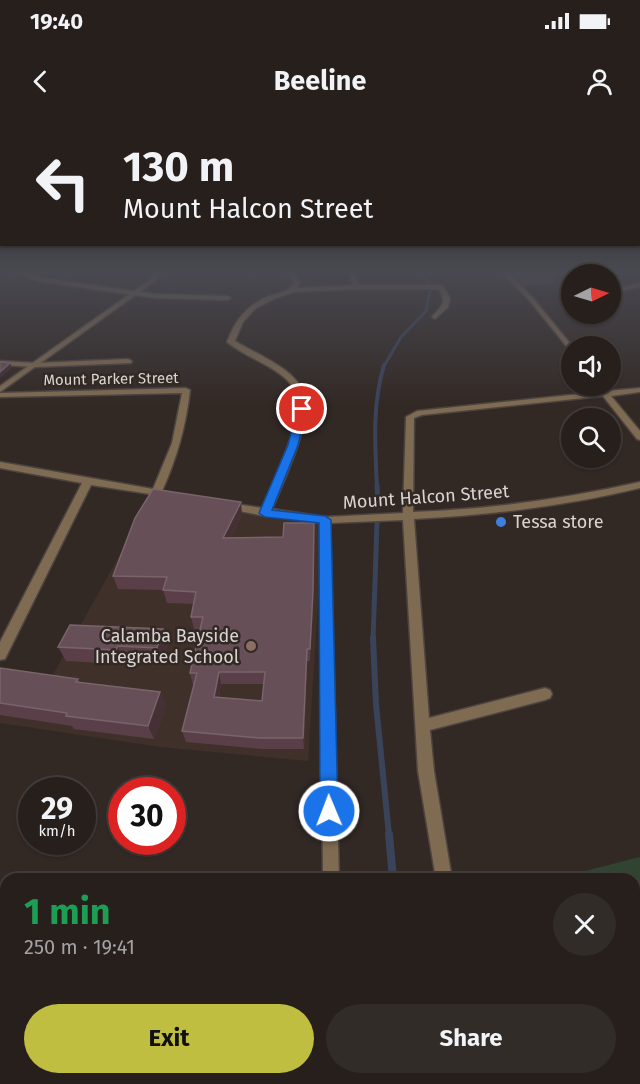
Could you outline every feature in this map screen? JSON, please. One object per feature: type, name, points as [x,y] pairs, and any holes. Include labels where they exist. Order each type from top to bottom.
[{"type":"street","points":[[0,393],[103,316]]},
{"type":"street","points":[[243,316],[231,342],[289,378],[302,395],[302,409],[293,445],[265,513]]},
{"type":"street","points":[[544,316],[561,337]]},
{"type":"street","points":[[0,363],[128,361]]},
{"type":"street","name":"Mount Parker Street","points":[[0,393],[186,390],[172,462],[156,493]]},
{"type":"street","points":[[621,390],[640,390]]},
{"type":"street","points":[[443,873],[426,771],[408,515],[410,417],[420,413],[561,395]]},
{"type":"street","points":[[607,396],[640,437]]},
{"type":"street","points":[[0,465],[177,497]]},
{"type":"street","points":[[0,655],[88,481]]},
{"type":"street","name":"Mount Halcon Street","points":[[221,505],[325,520],[515,508],[598,495],[640,485]]},
{"type":"street","points":[[325,520],[331,873]]},
{"type":"street","points":[[423,726],[545,694]]},
{"type":"shaded area","points":[[147,499],[323,524],[308,761],[160,747],[0,723],[0,675],[52,676],[128,540]]},
{"type":"green space","points":[[640,857],[640,873],[577,873]]},
{"type":"building","points":[[0,362],[10,363],[0,372]]},
{"type":"building","name":"Calamba Bayside Integrated School","points":[[153,489],[241,502],[223,538],[283,537],[284,523],[314,523],[313,591],[310,649],[307,649],[303,738],[259,738],[182,731],[197,673],[190,673],[203,617],[191,617],[196,592],[163,590],[167,577],[113,576],[135,518]],"holes":[[[219,672],[265,672],[262,701],[214,697]]]},
{"type":"building","points":[[70,625],[163,629],[157,648],[118,646],[116,650],[58,647]]},
{"type":"building","points":[[0,668],[78,679],[76,682],[160,692],[148,726],[66,716],[67,713],[0,703]]},
{"type":"waterway","points":[[384,366],[401,337],[421,316]]},
{"type":"waterway","points":[[377,487],[376,410],[384,365]]},
{"type":"waterway","points":[[377,485],[378,507]]},
{"type":"waterway","points":[[373,639],[377,523]]},
{"type":"waterway","points":[[373,639],[376,704],[389,835]]},
{"type":"waterway","points":[[389,834],[392,873]]},
{"type":"place","name":"Tessa store","points":[[501,522]]},
{"type":"place","name":"Calamba Bayside Integrated School","points":[[251,646]]},
{"type":"route","points":[[302,409],[293,445],[265,513],[325,520],[329,811]]}]
